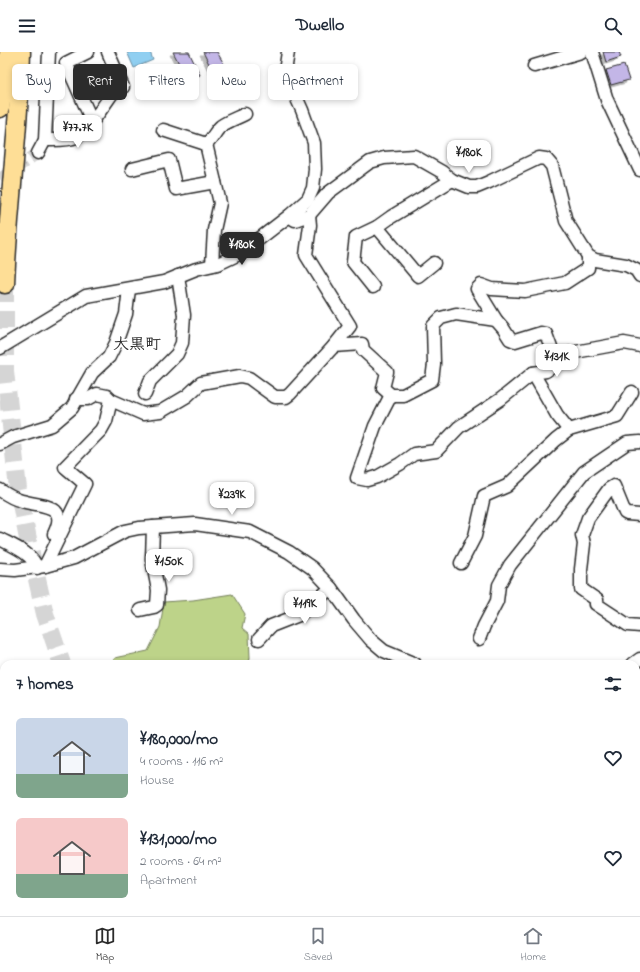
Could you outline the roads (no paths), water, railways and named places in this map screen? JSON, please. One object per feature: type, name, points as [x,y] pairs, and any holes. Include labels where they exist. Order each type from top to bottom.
[{"type":"highway","points":[[2,52],[12,90]]},
{"type":"highway","points":[[0,108],[12,90],[9,52]]},
{"type":"highway","points":[[18,64],[21,52]]},
{"type":"highway","points":[[24,64],[29,52]]},
{"type":"highway","points":[[4,284],[6,245],[17,141],[13,100]]},
{"type":"street","points":[[38,153],[45,140],[49,52]]},
{"type":"street","points":[[88,52],[66,63],[92,120]]},
{"type":"street","points":[[45,140],[64,140],[76,137],[85,130],[112,94],[123,87],[108,52]]},
{"type":"street","points":[[0,348],[86,296],[164,282],[196,269],[218,264],[240,253],[289,216],[308,199],[313,188],[315,169],[314,144],[302,110],[288,79],[286,65],[288,52]]},
{"type":"street","points":[[534,66],[582,52]]},
{"type":"street","points":[[592,52],[607,100],[640,170]]},
{"type":"street","points":[[206,144],[220,126],[245,114]]},
{"type":"street","points":[[163,130],[206,144]]},
{"type":"street","points":[[206,144],[220,203],[214,230],[212,265]]},
{"type":"street","points":[[289,216],[295,220],[309,215],[328,193],[370,162],[384,158],[414,156],[442,172],[452,180],[469,187],[477,187],[539,158],[546,159],[552,166],[566,221],[588,256],[595,260],[626,265],[636,270],[640,276]]},
{"type":"street","points":[[132,170],[169,160],[176,190],[215,182]]},
{"type":"street","points":[[373,286],[353,262],[356,237],[377,227],[452,180]]},
{"type":"street","points":[[76,399],[88,399],[97,394],[107,396],[111,400],[143,414],[160,412],[187,396],[201,383],[240,376],[249,378],[275,397],[286,397],[334,346],[350,326],[306,255],[310,225],[309,215]]},
{"type":"street","points":[[377,227],[418,276],[434,263]]},
{"type":"street","points":[[391,395],[375,426],[357,478],[367,480],[377,477],[414,454],[436,451],[459,427],[501,399],[533,373],[546,371],[553,366],[554,356],[546,334],[541,333],[514,341],[496,320],[477,289],[481,286],[492,290],[525,291],[565,283],[588,268],[588,256]]},
{"type":"street","points":[[145,394],[150,381],[177,354],[182,343],[184,315],[178,276]]},
{"type":"street","points":[[0,444],[13,437],[52,425],[72,408],[92,373],[109,357],[126,314],[129,289]]},
{"type":"street","points":[[334,346],[362,344],[363,350],[387,372],[383,388],[391,395],[403,396],[432,380],[434,364],[433,326],[441,318],[456,314],[496,320]]},
{"type":"street","points":[[554,356],[624,343],[640,346]]},
{"type":"street","points":[[533,373],[557,414],[569,430]]},
{"type":"street","points":[[461,563],[475,536],[484,496],[506,486],[569,430],[617,416],[632,392]]},
{"type":"street","points":[[41,567],[85,484],[65,467],[101,430],[106,421],[111,400]]},
{"type":"street","points":[[479,639],[497,601],[499,585],[510,565],[584,472],[627,443],[640,442]]},
{"type":"street","points":[[640,515],[624,513],[614,486],[609,489],[588,518],[582,535],[584,544],[580,569],[581,589],[597,600],[596,604],[628,625],[640,626]]},
{"type":"street","points":[[0,490],[6,495],[22,501],[50,507],[57,513],[59,518],[58,526],[41,567]]},
{"type":"street","points":[[0,569],[15,570],[41,567],[74,558],[125,531],[195,524],[250,532],[289,552],[312,568],[331,588],[354,620],[371,640],[384,651],[405,660]]},
{"type":"street","points":[[140,610],[157,605],[158,590],[152,559],[153,527]]},
{"type":"street","points":[[0,539],[20,549],[41,567]]},
{"type":"street","points":[[259,640],[270,626],[299,615],[331,588]]},
{"type":"water","points":[[127,52],[150,52],[153,60],[144,64],[135,64],[134,68]]},
{"type":"tunnel","points":[[0,179],[38,153]]},
{"type":"tunnel","points":[[5,284],[5,371],[18,489],[45,614],[61,660]]},
{"type":"district","name":"大黒町","points":[[137,345]]}]
